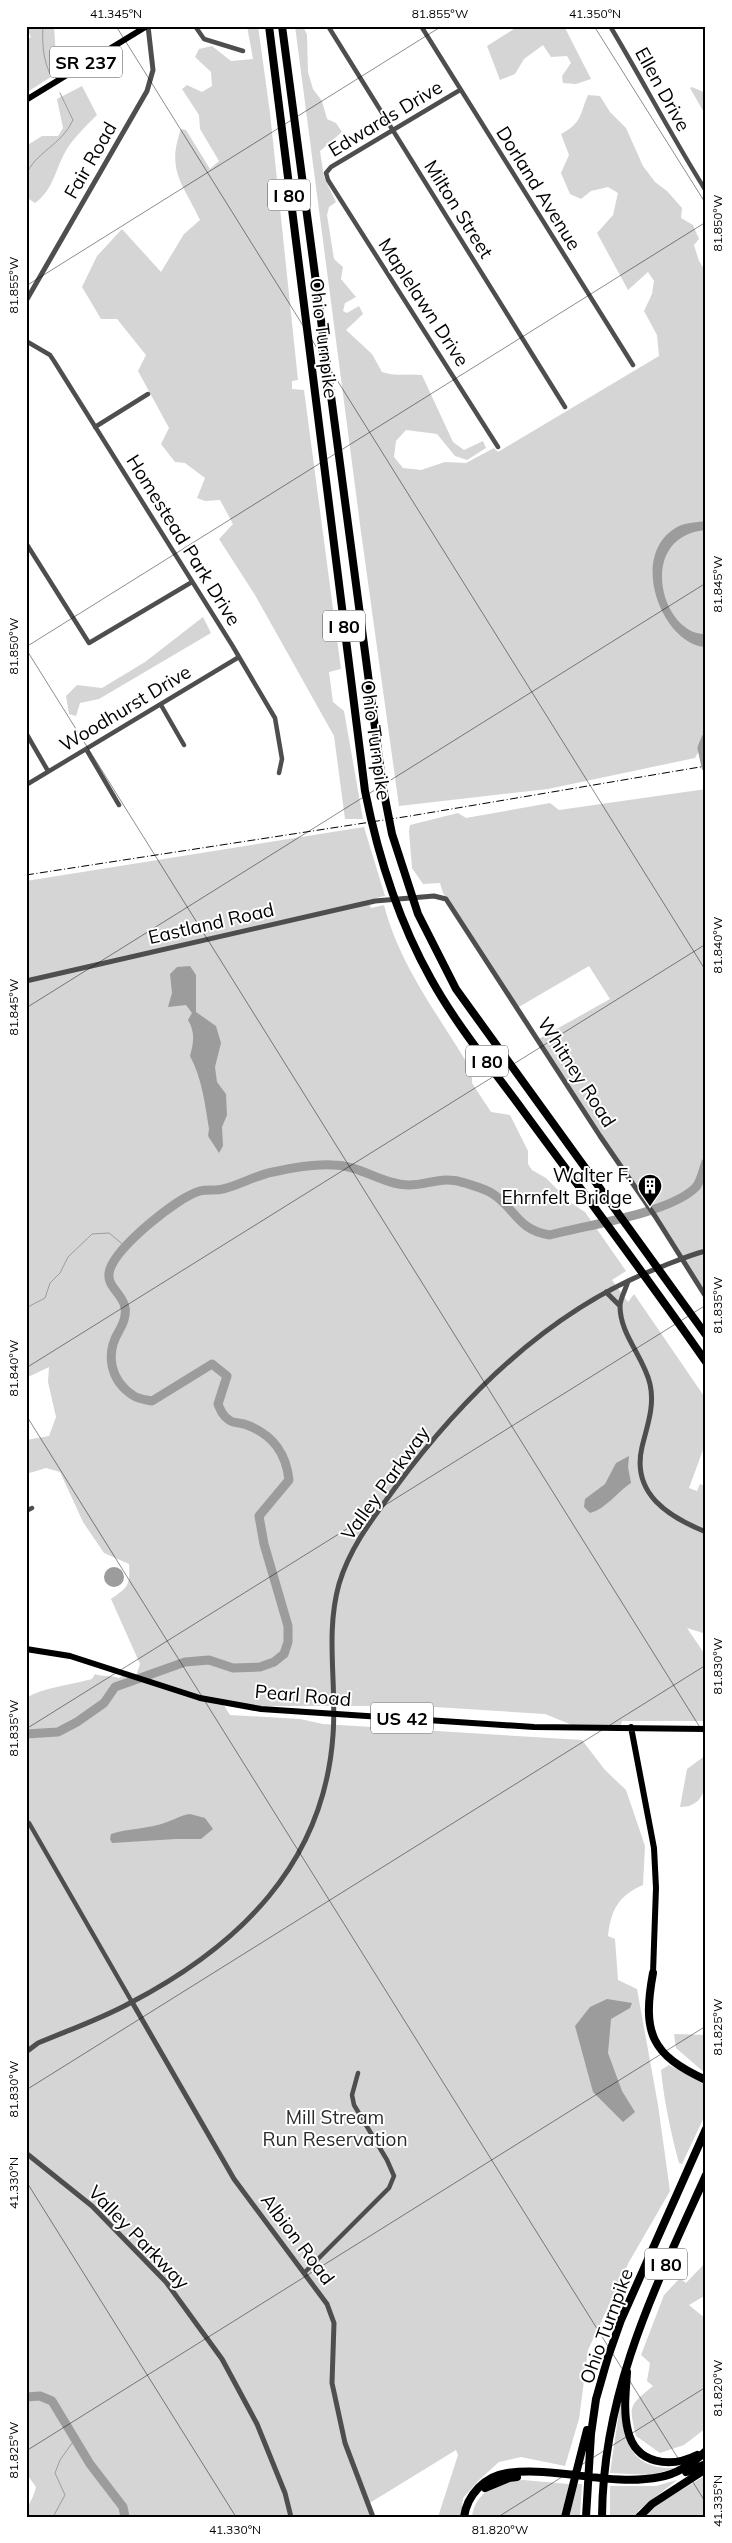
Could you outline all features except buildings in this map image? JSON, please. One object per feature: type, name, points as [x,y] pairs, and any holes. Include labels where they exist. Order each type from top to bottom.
[{"type":"highway","name":"Ohio Turnpike","points":[[269,26],[365,791],[375,842],[389,885],[431,979],[458,1022],[658,1293],[706,1362]]},
{"type":"highway","name":"Ohio Turnpike","points":[[282,26],[383,788],[392,834],[406,879],[418,914],[456,989],[476,1020],[605,1194],[706,1335]]},
{"type":"highway","points":[[653,1974],[650,2019],[656,2046],[677,2066],[703,2077]]},
{"type":"highway","name":"Ohio Turnpike","points":[[586,2517],[587,2472],[596,2399],[621,2320],[706,2129]]},
{"type":"highway","name":"Ohio Turnpike","points":[[602,2517],[606,2459],[614,2404],[629,2354],[648,2302],[706,2175]]},
{"type":"highway","points":[[629,2354],[625,2396],[626,2420],[634,2445],[650,2459],[669,2464],[688,2459],[706,2451]]},
{"type":"highway","points":[[564,2517],[596,2399]]},
{"type":"highway","points":[[627,2480],[658,2478],[676,2472],[706,2451]]},
{"type":"highway","points":[[469,2517],[472,2504],[478,2495],[491,2484],[509,2478],[554,2477],[656,2482],[676,2477],[706,2464]]},
{"type":"highway","points":[[638,2517],[652,2504],[706,2469]]},
{"type":"highway","points":[[464,2517],[465,2510],[473,2494],[482,2484],[493,2478],[505,2474],[529,2472],[554,2477]]},
{"type":"main road","name":"SR 237","points":[[26,100],[148,26]]},
{"type":"main road","name":"Pearl Road","points":[[26,1648],[70,1656],[200,1698],[261,1709],[534,1727],[706,1729]]},
{"type":"main road","points":[[630,1727],[654,1848],[656,1888],[653,1974]]},
{"type":"street","name":"Fair Road","points":[[26,300],[147,91],[152,70],[148,26]]},
{"type":"street","points":[[195,26],[204,39],[243,51]]},
{"type":"street","name":"Milton Street","points":[[328,26],[565,407]]},
{"type":"street","name":"Dorland Avenue","points":[[422,26],[460,90],[633,365]]},
{"type":"street","name":"Ellen Drive","points":[[610,26],[651,96],[663,122],[706,192]]},
{"type":"street","name":"Edwards Drive","points":[[326,172],[330,167],[460,90]]},
{"type":"street","name":"Maplelawn Drive","points":[[326,172],[328,180],[498,446]]},
{"type":"street","name":"Homestead Park Drive","points":[[26,341],[50,355],[239,657],[275,718],[282,759],[279,773]]},
{"type":"street","points":[[95,427],[148,394]]},
{"type":"street","points":[[26,543],[89,643],[192,582]]},
{"type":"street","name":"Woodhurst Drive","points":[[26,784],[239,657]]},
{"type":"street","points":[[161,705],[184,745]]},
{"type":"street","points":[[26,733],[48,771]]},
{"type":"street","points":[[86,749],[119,805]]},
{"type":"street","name":"Whitney Road","points":[[403,897],[434,896],[446,899],[600,1136],[644,1199],[706,1298]]},
{"type":"street","name":"Eastland Road","points":[[26,981],[350,906],[403,897]]},
{"type":"street","name":"Valley Parkway","points":[[26,2052],[38,2043],[132,2002],[193,1966],[236,1934],[264,1903],[301,1849],[314,1817],[331,1754],[334,1713],[332,1652],[335,1603],[348,1559],[360,1535],[407,1472],[479,1390],[504,1365],[545,1332],[606,1292],[628,1281],[706,1251]]},
{"type":"street","points":[[628,1281],[620,1306],[626,1331],[645,1369],[651,1386],[652,1408],[640,1458],[644,1482],[650,1495],[672,1517],[706,1532]]},
{"type":"street","points":[[606,1292],[620,1306]]},
{"type":"street","points":[[26,1510],[32,1508]]},
{"type":"street","points":[[29,1823],[132,2002]]},
{"type":"street","name":"Albion Road","points":[[132,2002],[234,2179],[327,2304],[334,2324],[332,2383],[345,2443],[373,2517]]},
{"type":"street","points":[[304,2273],[389,2188],[394,2176],[387,2160],[354,2105],[352,2095],[358,2074]]},
{"type":"street","name":"Valley Parkway","points":[[26,2153],[92,2206],[166,2282],[183,2305],[222,2360],[257,2424],[285,2493],[291,2517]]},
{"type":"green space","points":[[26,26],[54,26],[57,73],[26,93],[26,40],[31,37]]},
{"type":"green space","points":[[247,26],[258,26],[270,113],[298,380],[292,381],[292,389],[304,390],[341,669],[329,672],[333,702],[344,711],[363,819],[345,819],[334,736],[255,595],[219,539],[233,524],[220,500],[205,501],[197,498],[205,478],[185,463],[175,462],[161,444],[169,428],[138,371],[146,355],[117,319],[101,319],[82,287],[97,256],[122,229],[161,272],[184,234],[200,220],[178,176],[175,156],[181,129],[186,130],[210,169],[219,161],[200,129],[199,115],[182,89],[187,85],[202,92],[212,86],[211,72],[195,57],[199,49],[212,46],[231,61],[253,59]]},
{"type":"green space","points":[[295,26],[303,26],[307,35],[308,72],[313,89],[322,101],[327,119],[336,123],[342,132],[320,151],[324,177],[336,202],[329,207],[327,215],[334,259],[343,267],[341,279],[356,297],[345,303],[343,311],[347,313],[359,306],[363,314],[346,330],[372,354],[382,372],[422,375],[453,442],[464,450],[483,441],[486,448],[467,460],[455,456],[437,434],[406,430],[396,441],[394,457],[403,468],[421,470],[445,462],[466,463],[494,448],[498,452],[659,356],[657,335],[644,311],[652,294],[654,281],[648,272],[628,290],[597,233],[613,215],[618,193],[608,187],[591,191],[581,199],[570,194],[561,173],[569,155],[561,134],[576,122],[588,95],[600,96],[610,112],[626,128],[643,166],[655,182],[667,191],[682,208],[681,218],[693,225],[699,239],[694,245],[699,261],[706,272],[706,748],[700,749],[695,758],[548,789],[399,806]]},
{"type":"green space","points":[[513,26],[564,26],[591,79],[576,84],[563,83],[562,76],[571,63],[567,56],[551,57],[543,45],[524,59],[515,74],[500,80],[487,46],[514,29]]},
{"type":"green space","points":[[82,86],[97,115],[71,143],[49,187],[35,203],[26,197],[26,146],[42,136],[58,136],[63,128],[57,99]]},
{"type":"green space","points":[[692,87],[706,93],[706,116],[690,88]]},
{"type":"green space","points":[[203,617],[211,633],[99,699],[80,703],[76,716],[69,714],[66,696],[77,685],[102,688],[145,662]]},
{"type":"green space","points":[[706,789],[706,1299],[537,1040],[610,999],[589,966],[517,1008],[443,893],[440,883],[423,884],[412,868],[409,831],[410,825],[458,813],[466,818],[550,803],[559,810]]},
{"type":"green space","name":"Mill Stream Run Reservation","points":[[364,827],[385,896],[363,901],[369,903],[371,908],[384,905],[391,928],[410,971],[472,1071],[472,1083],[491,1112],[510,1115],[528,1151],[528,1164],[532,1170],[546,1178],[571,1203],[585,1212],[626,1271],[612,1280],[628,1302],[634,1294],[706,1399],[706,1442],[689,1488],[697,1491],[700,1484],[706,1486],[706,1634],[687,1628],[706,1656],[706,1721],[622,1721],[620,1729],[582,1729],[545,1714],[419,1706],[259,1706],[222,1702],[230,1715],[300,1719],[323,1724],[582,1740],[605,1770],[626,1790],[645,1846],[643,1885],[627,1894],[617,1905],[611,1919],[608,1936],[615,1939],[618,1980],[637,1989],[658,2105],[670,2191],[629,2262],[588,2350],[579,2419],[565,2466],[521,2457],[499,2462],[463,2498],[461,2517],[438,2517],[458,2455],[456,2450],[368,2504],[374,2517],[26,2517],[27,2509],[36,2487],[26,2473],[26,1698],[49,1689],[92,1679],[95,1674],[119,1678],[127,1673],[136,1676],[140,1664],[111,1599],[127,1585],[129,1564],[104,1553],[83,1522],[60,1472],[46,1468],[26,1474],[26,1440],[49,1436],[56,1417],[48,1382],[49,1367],[26,1378],[26,881]]},
{"type":"green space","points":[[706,1755],[706,1781],[701,1796],[697,1802],[690,1806],[680,1807],[687,1769]]},
{"type":"green space","points":[[674,2034],[706,2035],[706,2074],[676,2048]]},
{"type":"green space","points":[[669,2065],[706,2084],[706,2113],[682,2164],[679,2163],[673,2140],[662,2082],[661,2070]]},
{"type":"green space","points":[[706,2262],[706,2295],[689,2305],[706,2319],[706,2428],[684,2445],[660,2453],[636,2436],[632,2418],[632,2407],[653,2386],[647,2381],[650,2363],[641,2355],[664,2295],[680,2278],[686,2283]]},
{"type":"green space","points":[[621,2398],[626,2438],[638,2457],[647,2463],[660,2467],[676,2468],[651,2475],[610,2473]]},
{"type":"green space","points":[[706,2475],[706,2517],[642,2517],[650,2509]]},
{"type":"green space","points":[[523,2480],[569,2484],[561,2517],[472,2517],[474,2508],[483,2494],[498,2485]]},
{"type":"green space","points":[[677,2480],[639,2510],[635,2517],[610,2517],[610,2486],[656,2486]]},
{"type":"green space","points":[[576,2484],[582,2484],[580,2517],[568,2517]]},
{"type":"shaded area","points":[[706,521],[706,530],[684,536],[670,549],[663,566],[662,585],[668,604],[677,619],[690,630],[706,634],[706,647],[690,642],[676,631],[664,615],[656,596],[653,576],[655,556],[663,539],[679,526]]},
{"type":"shaded area","points":[[190,966],[196,975],[196,1012],[216,1026],[221,1043],[215,1067],[217,1082],[226,1094],[227,1115],[222,1127],[223,1146],[219,1153],[208,1136],[209,1129],[202,1091],[190,1056],[193,1037],[188,1020],[192,1013],[186,1005],[168,1007],[172,993],[170,974],[177,967]]},
{"type":"shaded area","points":[[629,1456],[628,1467],[631,1483],[601,1508],[590,1513],[584,1507],[585,1499],[605,1484],[616,1463]]},
{"type":"shaded area","points":[[114,1567],[121,1570],[124,1577],[121,1584],[114,1587],[107,1584],[104,1577],[107,1570]]},
{"type":"shaded area","points":[[190,1814],[205,1818],[213,1829],[201,1839],[112,1843],[110,1839],[111,1834],[160,1824]]},
{"type":"shaded area","points":[[607,1999],[632,2003],[630,2008],[611,2019],[608,2053],[622,2091],[635,2112],[623,2122],[593,2092],[575,2026],[590,2007]]},
{"type":"waterway","points":[[43,26],[44,52],[51,76]]},
{"type":"waterway","points":[[26,175],[35,161],[62,136],[73,120],[60,93]]},
{"type":"waterway","points":[[706,738],[702,748],[706,767]]},
{"type":"waterway","points":[[26,1734],[58,1732],[77,1722],[104,1703],[115,1687],[185,1662],[209,1660],[233,1668],[260,1667],[274,1662],[284,1654],[288,1642],[288,1626],[264,1544],[259,1516],[289,1480],[285,1461],[277,1446],[256,1429],[245,1424],[235,1423],[224,1415],[218,1404],[227,1376],[212,1364],[152,1401],[141,1399],[126,1390],[115,1375],[112,1366],[112,1349],[124,1319],[125,1310],[123,1302],[111,1284],[109,1277],[110,1269],[124,1248],[149,1224],[177,1203],[200,1191],[223,1189],[260,1175],[295,1168],[333,1165],[353,1168],[399,1184],[416,1185],[450,1180],[476,1186],[490,1192],[501,1200],[530,1229],[550,1235],[628,1217],[668,1204],[696,1187],[701,1179],[706,1162]]},
{"type":"waterway","points":[[26,1308],[45,1298],[50,1283],[60,1273],[68,1257],[92,1234],[109,1233],[126,1247]]},
{"type":"waterway","points":[[26,2397],[40,2396],[52,2401],[90,2464],[123,2507],[125,2517]]},
{"type":"waterway","points":[[53,2517],[65,2495],[55,2473],[60,2460],[75,2439]]},
{"type":"railway","points":[[26,875],[410,816],[706,766]]},
{"type":"place","name":"Walter F. Ehrnfelt Bridge","points":[[650,1207]]}]
